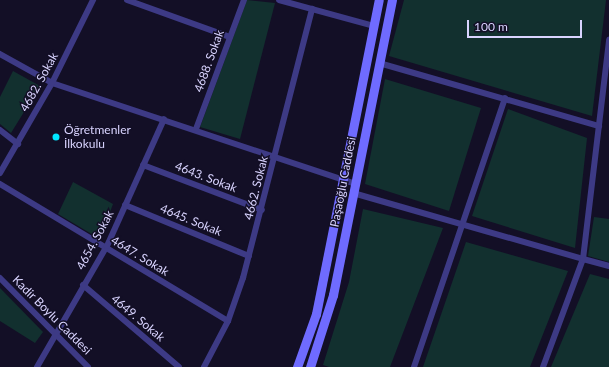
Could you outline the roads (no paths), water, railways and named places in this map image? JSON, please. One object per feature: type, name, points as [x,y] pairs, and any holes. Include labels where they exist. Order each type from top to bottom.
[{"type":"street","name":"4682. Sokak","points":[[0,173],[52,83],[93,0]]},
{"type":"street","points":[[127,0],[230,37]]},
{"type":"street","name":"4688. Sokak","points":[[196,130],[244,0]]},
{"type":"street","points":[[279,0],[374,26]]},
{"type":"street","name":"Paşaoğlu Caddesi","points":[[297,367],[316,314],[379,0]]},
{"type":"street","name":"Paşaoğlu Caddesi","points":[[310,367],[328,317],[392,0]]},
{"type":"street","name":"4662. Sokak","points":[[204,367],[228,321],[249,256],[262,210],[312,9]]},
{"type":"street","points":[[543,367],[583,260],[609,40]]},
{"type":"street","points":[[0,54],[52,83],[275,155],[344,179],[354,188],[462,224],[583,260],[609,266]]},
{"type":"street","points":[[379,63],[599,126]]},
{"type":"street","points":[[414,367],[505,98]]},
{"type":"street","name":"4654. Sokak","points":[[37,367],[54,332],[106,248],[164,119]]},
{"type":"street","points":[[0,130],[18,144]]},
{"type":"street","name":"4643. Sokak","points":[[144,165],[262,210]]},
{"type":"street","name":"4647. Sokak","points":[[0,184],[228,321]]},
{"type":"street","name":"4645. Sokak","points":[[125,205],[249,256]]},
{"type":"street","name":"Kadir Boylu Caddesi","points":[[0,278],[88,367]]},
{"type":"street","name":"4649. Sokak","points":[[83,285],[179,367]]},
{"type":"place","name":"Öğretmenler İlkokulu","points":[[56,137]]}]
